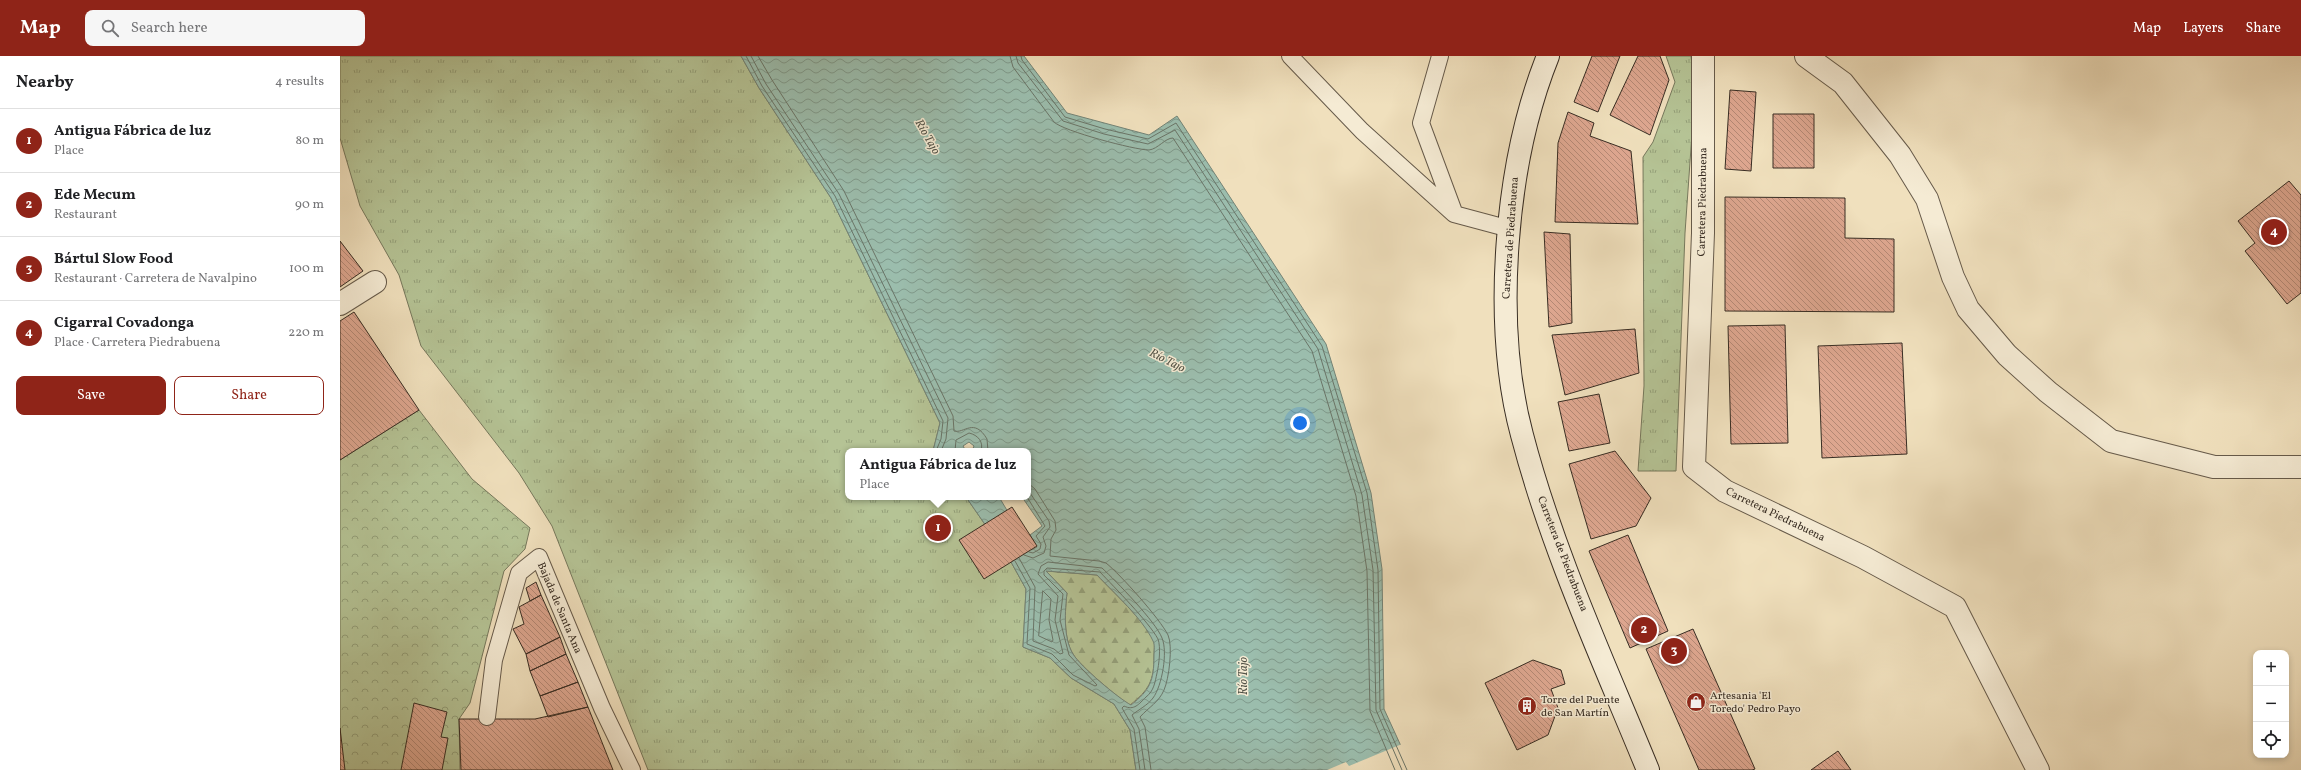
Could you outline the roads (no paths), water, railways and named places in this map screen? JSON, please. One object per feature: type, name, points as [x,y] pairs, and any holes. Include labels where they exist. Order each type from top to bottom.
[{"type":"street","name":"Carretera Piedrabuena","points":[[1703,56],[1703,234],[1694,467],[1725,491],[1863,557],[1955,607],[2038,770]]},
{"type":"street","points":[[1806,56],[1843,83],[1900,155],[1927,199],[1953,276],[1968,309],[2006,355],[2048,392],[2111,441],[2214,467],[2301,467]]},
{"type":"street","name":"Carretera de Piedrabuena","points":[[1546,57],[1522,139],[1514,184],[1506,292],[1510,367],[1521,433],[1542,503],[1608,673],[1648,770]]},
{"type":"street","points":[[340,304],[375,282]]},
{"type":"lane","points":[[1290,56],[1362,131],[1454,214],[1510,229]]},
{"type":"lane","points":[[1440,56],[1421,123],[1454,214]]},
{"type":"lane","name":"Bajada de Santa Ana","points":[[487,717],[494,660],[519,573],[539,557],[602,708],[632,770]]},
{"type":"water","name":"Río Tajo","points":[[741,56],[1024,56],[1067,113],[1149,135],[1177,116],[1326,344],[1371,493],[1382,569],[1384,709],[1412,770],[1136,770],[1130,730],[1114,704],[1071,678],[1050,658],[1023,647],[1026,589],[1011,562],[968,500],[1001,500],[1031,550],[1037,547],[1030,535],[1042,526],[1024,500],[1031,500],[1031,448],[973,448],[974,446],[969,442],[963,446],[964,448],[934,448],[940,423],[831,198],[759,88]],"holes":[[[1046,571],[1097,575],[1120,598],[1142,624],[1154,642],[1154,665],[1152,679],[1143,695],[1131,705],[1117,696],[1083,666],[1073,654],[1066,632],[1065,616],[1067,593]]]},
{"type":"place","name":"Cigarral Covadonga","points":[[2274,232]]},
{"type":"place","name":"Antigua Fábrica de luz","points":[[938,528]]},
{"type":"place","name":"Ede Mecum","points":[[1644,630]]},
{"type":"place","name":"Bártul Slow Food","points":[[1674,651]]},
{"type":"place","name":"Artesania 'El Toredo' Pedro Payo","points":[[1696,702]]},
{"type":"place","name":"Torre del Puente de San Martín","points":[[1527,706]]}]
